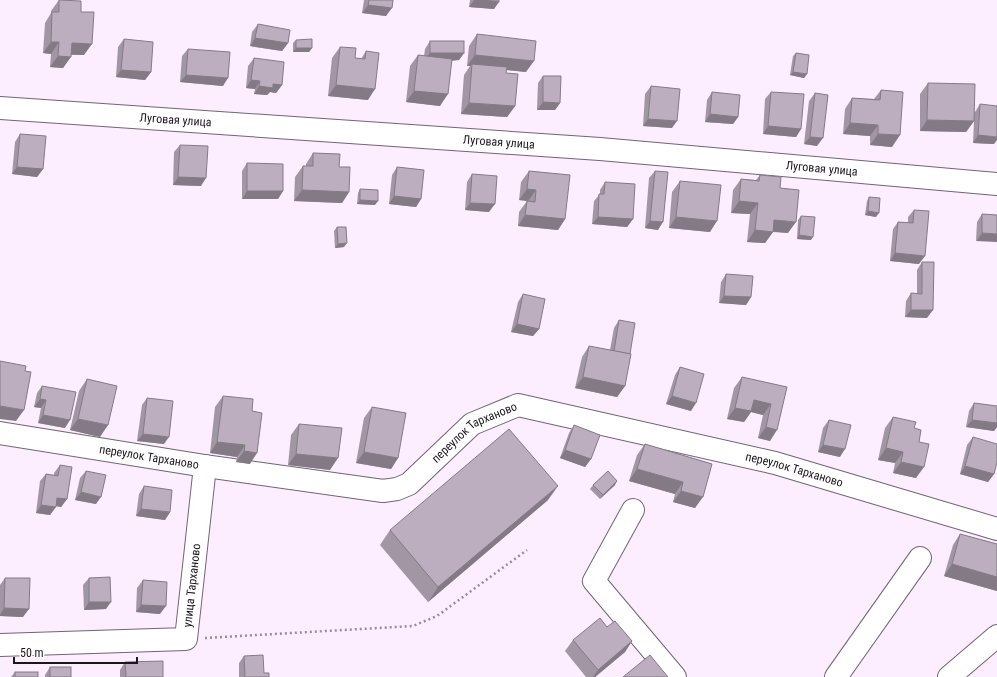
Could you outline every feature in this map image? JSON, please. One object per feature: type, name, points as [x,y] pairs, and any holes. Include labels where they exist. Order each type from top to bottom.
[{"type":"street","name":"Луговая улица","points":[[0,108],[600,150],[997,184]]},
{"type":"street","name":"переулок Тарханово","points":[[0,433],[205,466],[383,491],[397,489],[409,484],[472,424],[518,405],[775,463],[997,529]]},
{"type":"street","name":"улица Тарханово","points":[[0,645],[186,639],[205,466]]},
{"type":"street","points":[[633,510],[594,581],[675,677]]},
{"type":"street","points":[[836,677],[920,558]]},
{"type":"street","points":[[949,677],[997,636]]},
{"type":"path","points":[[186,639],[413,626],[438,616],[527,550]]},
{"type":"building","points":[[59,0],[81,1],[81,12],[94,12],[92,44],[72,43],[71,57],[58,56],[59,42],[51,42],[52,12],[59,12]]},
{"type":"building","points":[[369,0],[393,0],[392,8],[368,5]]},
{"type":"building","points":[[484,0],[499,0],[499,2]]},
{"type":"building","points":[[258,24],[290,30],[288,43],[255,38]]},
{"type":"building","points":[[477,34],[536,41],[534,61],[475,55]]},
{"type":"building","points":[[124,39],[153,42],[151,72],[121,70]]},
{"type":"building","points":[[312,39],[312,48],[296,48],[296,40]]},
{"type":"building","points":[[430,41],[464,41],[464,53],[430,53]]},
{"type":"building","points":[[340,47],[356,48],[355,58],[365,59],[366,51],[379,53],[375,89],[336,85]]},
{"type":"building","points":[[188,49],[230,52],[228,78],[186,75]]},
{"type":"building","points":[[796,53],[809,55],[807,74],[793,72]]},
{"type":"building","points":[[418,55],[452,59],[448,94],[414,91]]},
{"type":"building","points":[[254,58],[284,62],[282,85],[273,84],[273,88],[259,86],[260,81],[251,80]]},
{"type":"building","points":[[472,64],[507,67],[506,73],[518,74],[515,106],[469,103]]},
{"type":"building","points":[[543,76],[561,76],[560,103],[543,102]]},
{"type":"building","points":[[928,83],[975,84],[974,121],[927,120]]},
{"type":"building","points":[[651,86],[680,89],[677,121],[648,119]]},
{"type":"building","points":[[881,90],[903,92],[900,135],[878,134],[878,125],[850,123],[852,98],[880,100]]},
{"type":"building","points":[[712,92],[740,95],[738,117],[710,114]]},
{"type":"building","points":[[771,92],[804,94],[801,129],[768,126]]},
{"type":"building","points":[[815,93],[828,95],[823,138],[810,137]]},
{"type":"building","points":[[980,104],[997,106],[997,137],[978,135]]},
{"type":"building","points":[[20,134],[46,136],[43,169],[17,167]]},
{"type":"building","points":[[180,145],[208,146],[206,178],[178,177]]},
{"type":"building","points":[[313,153],[340,154],[339,167],[350,167],[349,192],[302,190],[303,166],[313,166]]},
{"type":"building","points":[[247,163],[283,164],[283,191],[247,191]]},
{"type":"building","points":[[397,167],[424,170],[421,199],[394,196]]},
{"type":"building","points":[[529,171],[570,175],[565,219],[525,215],[527,201],[535,202],[536,190],[527,189]]},
{"type":"building","points":[[655,171],[668,172],[663,222],[650,221]]},
{"type":"building","points":[[472,174],[497,176],[495,204],[470,203]]},
{"type":"building","points":[[760,175],[781,177],[780,188],[799,190],[796,222],[774,220],[773,232],[755,230],[758,203],[739,201],[741,179],[759,181]]},
{"type":"building","points":[[680,181],[721,185],[717,221],[676,217]]},
{"type":"building","points":[[605,182],[635,184],[633,219],[598,217],[599,194],[604,194]]},
{"type":"building","points":[[360,189],[378,190],[378,201],[360,200]]},
{"type":"building","points":[[869,197],[880,198],[879,213],[868,211]]},
{"type":"building","points":[[914,210],[929,211],[925,256],[895,253],[898,222],[913,223]]},
{"type":"building","points":[[982,214],[997,215],[997,234],[982,233]]},
{"type":"building","points":[[801,216],[815,217],[813,237],[799,235]]},
{"type":"building","points":[[337,227],[346,227],[347,243],[338,244]]},
{"type":"building","points":[[922,262],[934,262],[933,310],[911,310],[911,293],[922,294]]},
{"type":"building","points":[[726,274],[753,276],[751,297],[724,296]]},
{"type":"building","points":[[523,294],[545,299],[539,329],[517,324]]},
{"type":"building","points":[[619,320],[635,323],[630,354],[614,351]]},
{"type":"building","points":[[589,346],[631,354],[625,386],[583,377]]},
{"type":"building","points":[[0,361],[26,366],[25,371],[31,372],[24,410],[0,406]]},
{"type":"building","points":[[680,367],[704,374],[696,403],[672,396]]},
{"type":"building","points":[[742,377],[787,387],[777,430],[766,427],[771,404],[754,400],[751,411],[735,408]]},
{"type":"building","points":[[87,379],[117,386],[108,425],[78,419]]},
{"type":"building","points":[[42,386],[76,392],[70,420],[43,415],[46,400],[40,399]]},
{"type":"building","points":[[223,396],[253,399],[252,411],[262,413],[257,453],[244,451],[245,445],[217,442]]},
{"type":"building","points":[[147,398],[173,401],[169,437],[143,434]]},
{"type":"building","points":[[974,403],[997,406],[997,423],[972,420]]},
{"type":"building","points":[[372,407],[406,413],[398,458],[364,452]]},
{"type":"building","points":[[893,417],[916,422],[914,428],[921,430],[919,442],[929,444],[924,467],[901,462],[903,452],[886,448]]},
{"type":"building","points":[[829,420],[851,425],[845,449],[823,445]]},
{"type":"building","points":[[299,424],[342,428],[338,458],[296,454]]},
{"type":"building","points":[[574,425],[600,435],[591,459],[565,450]]},
{"type":"building","points":[[509,429],[558,486],[438,587],[390,530]]},
{"type":"building","points":[[973,437],[997,444],[997,462],[994,474],[965,466]]},
{"type":"building","points":[[645,444],[712,464],[703,497],[681,491],[683,482],[637,469]]},
{"type":"building","points":[[60,465],[72,467],[67,499],[57,498],[56,507],[41,505],[46,474],[58,476]]},
{"type":"building","points":[[86,471],[106,475],[101,497],[81,492]]},
{"type":"building","points":[[608,471],[617,481],[603,495],[593,485]]},
{"type":"building","points":[[144,486],[172,490],[170,512],[141,509]]},
{"type":"building","points":[[960,534],[997,544],[997,577],[952,564]]},
{"type":"building","points":[[110,577],[111,602],[89,602],[89,578]]},
{"type":"building","points":[[5,578],[30,578],[29,609],[4,608]]},
{"type":"building","points":[[143,580],[167,582],[166,606],[141,605]]},
{"type":"building","points":[[600,618],[607,627],[615,621],[632,641],[598,670],[573,640]]},
{"type":"building","points":[[263,655],[264,673],[269,673],[269,677],[245,677],[244,656]]},
{"type":"building","points":[[650,655],[668,677],[623,677]]},
{"type":"building","points":[[163,661],[163,677],[126,677],[125,662]]},
{"type":"building","points":[[50,667],[71,667],[71,677],[50,677]]},
{"type":"building","points":[[15,672],[38,672],[38,677],[15,677]]}]
